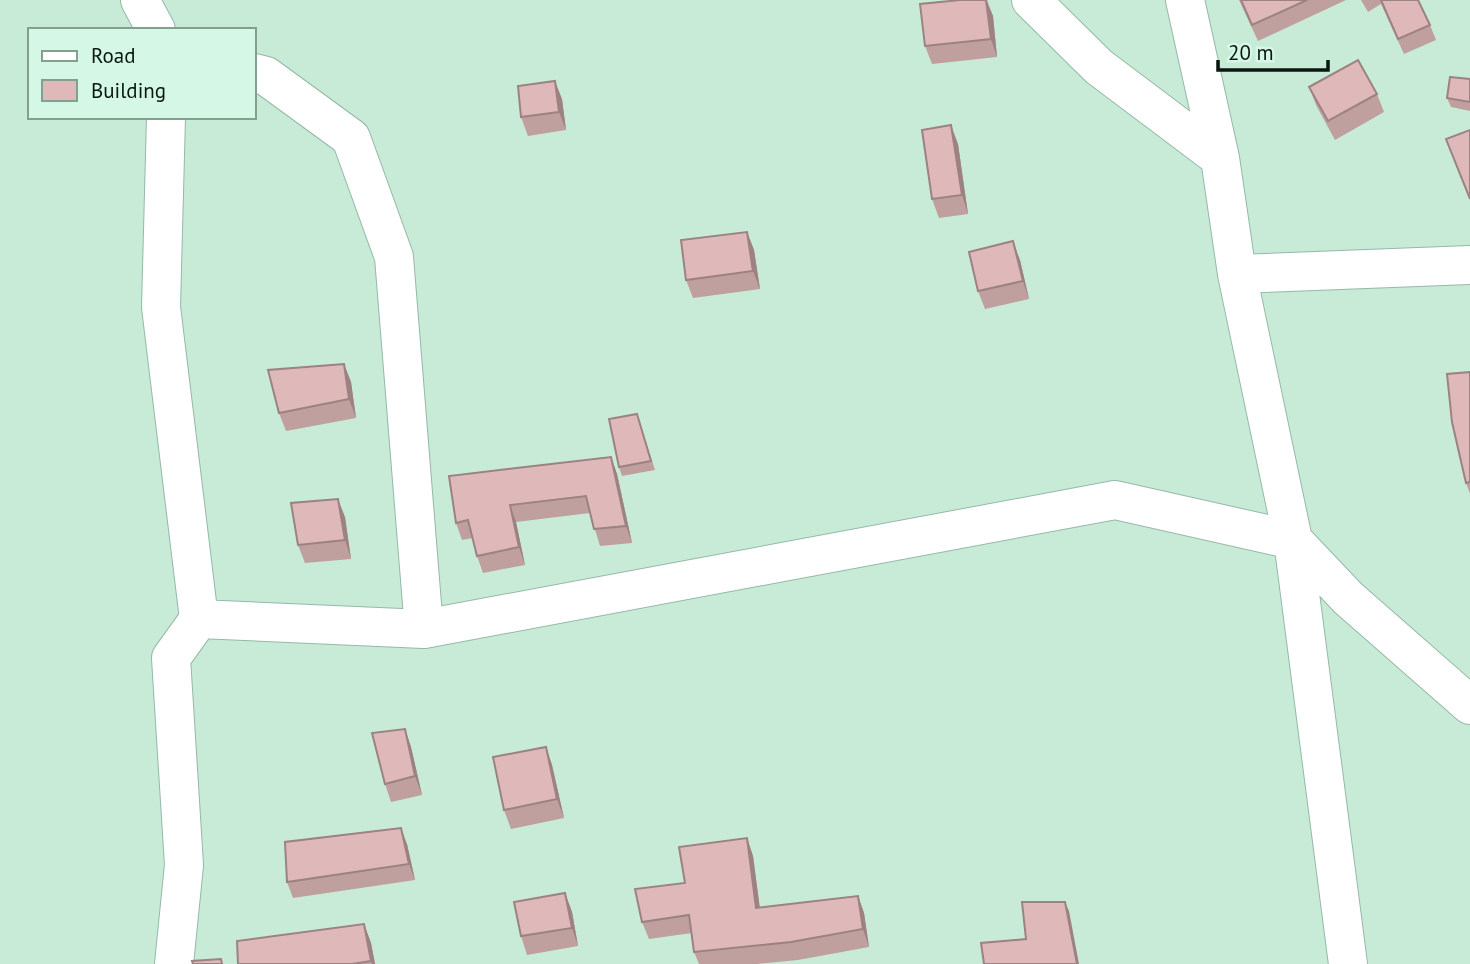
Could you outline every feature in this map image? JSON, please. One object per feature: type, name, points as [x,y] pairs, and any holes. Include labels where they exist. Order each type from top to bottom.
[{"type":"street","points":[[140,0],[155,28]]},
{"type":"street","points":[[1031,0],[1098,67],[1220,158]]},
{"type":"street","points":[[1185,0],[1220,158],[1237,274],[1293,540],[1348,964]]},
{"type":"street","points":[[256,74],[266,76],[351,138],[394,257],[424,629]]},
{"type":"street","points":[[166,119],[161,307],[199,620],[171,658],[184,865],[174,964]]},
{"type":"street","points":[[1237,274],[1470,265]]},
{"type":"street","points":[[199,620],[424,629],[1115,500],[1293,540],[1348,598],[1470,705]]},
{"type":"building","points":[[986,0],[991,39],[925,46],[920,4]]},
{"type":"building","points":[[1241,0],[1307,0],[1252,25]]},
{"type":"building","points":[[1381,0],[1418,0],[1430,25],[1398,39]]},
{"type":"building","points":[[1358,60],[1377,94],[1328,121],[1309,87]]},
{"type":"building","points":[[1450,77],[1470,79],[1470,102],[1447,98]]},
{"type":"building","points":[[555,81],[559,112],[521,117],[518,86]]},
{"type":"building","points":[[951,125],[962,195],[932,199],[922,130]]},
{"type":"building","points":[[1470,130],[1470,199],[1446,139]]},
{"type":"building","points":[[747,232],[753,271],[686,280],[681,240]]},
{"type":"building","points":[[1013,241],[1023,281],[978,291],[969,252]]},
{"type":"building","points":[[344,364],[349,399],[279,413],[268,370]]},
{"type":"building","points":[[1470,372],[1470,482],[1466,483],[1452,422],[1447,374]]},
{"type":"building","points":[[637,414],[651,461],[619,467],[609,419]]},
{"type":"building","points":[[611,457],[626,526],[594,529],[586,496],[510,505],[519,547],[477,556],[468,520],[456,523],[449,476]]},
{"type":"building","points":[[338,499],[345,540],[298,545],[291,503]]},
{"type":"building","points":[[405,729],[415,776],[385,784],[372,733]]},
{"type":"building","points":[[546,747],[557,799],[504,810],[493,757]]},
{"type":"building","points":[[401,828],[409,864],[287,882],[285,842]]},
{"type":"building","points":[[747,838],[756,908],[858,896],[863,929],[791,942],[694,952],[689,915],[642,922],[635,889],[685,883],[679,847]]},
{"type":"building","points":[[565,893],[572,928],[521,936],[514,902]]},
{"type":"building","points":[[1022,902],[1065,902],[1077,964],[984,964],[981,943],[1026,939]]},
{"type":"building","points":[[364,924],[371,961],[352,964],[238,964],[237,941]]},
{"type":"building","points":[[221,959],[222,964],[193,964],[192,961]]}]
